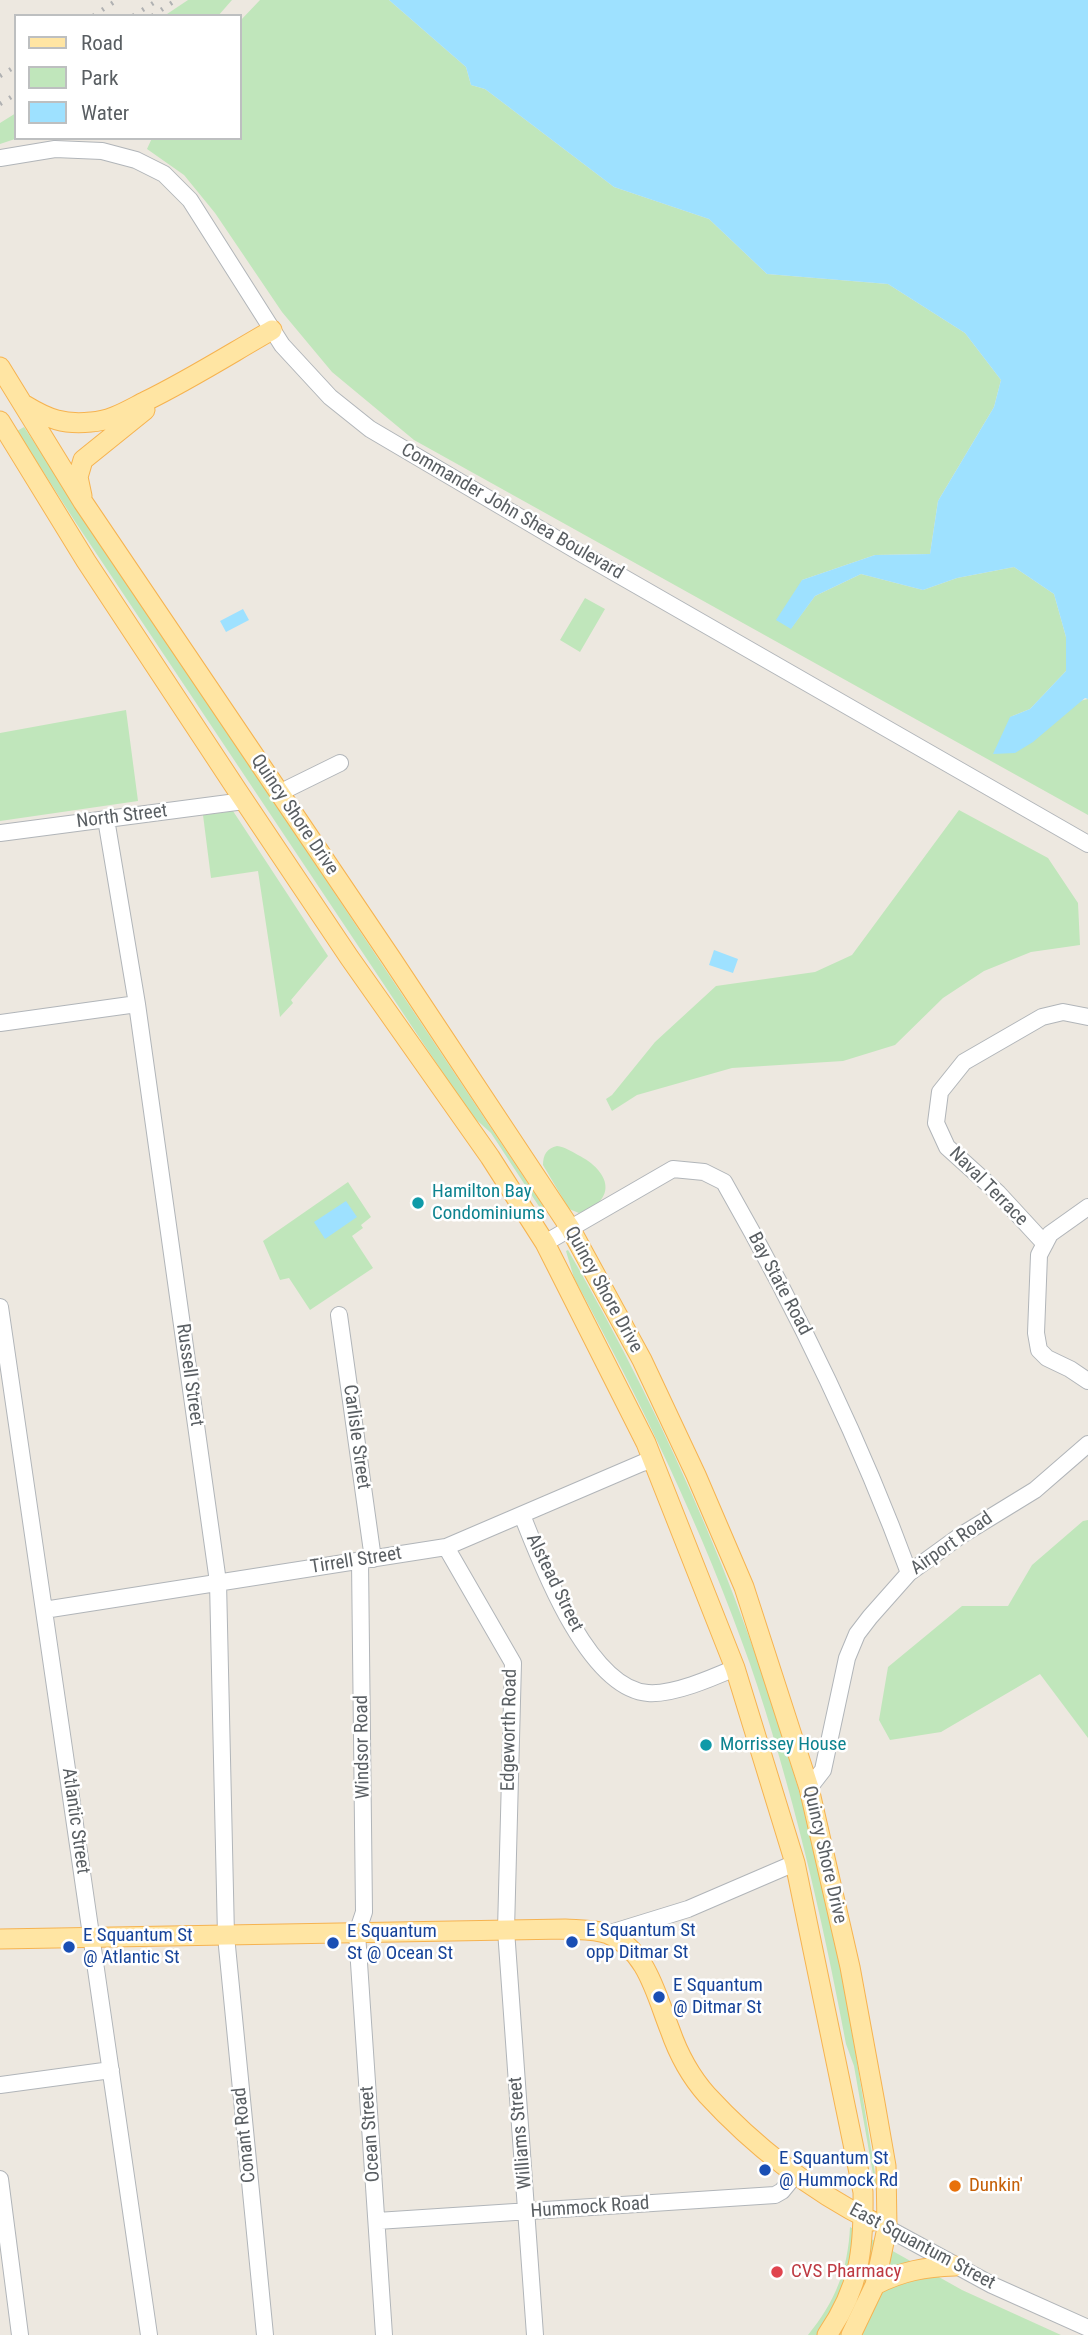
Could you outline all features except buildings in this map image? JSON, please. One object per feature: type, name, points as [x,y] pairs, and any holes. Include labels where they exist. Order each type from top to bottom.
[{"type":"main road","points":[[19,400],[47,418],[72,423],[114,417],[167,391],[272,330]]},
{"type":"main road","name":"Quincy Shore Drive","points":[[0,367],[83,502],[569,1228],[642,1360],[696,1475],[744,1587],[809,1788],[850,1967],[875,2103],[886,2166],[887,2228],[875,2285],[851,2335]]},
{"type":"main road","points":[[83,502],[78,477],[83,460],[167,391]]},
{"type":"main road","name":"Quincy Shore Drive","points":[[0,421],[86,561],[244,801],[489,1157],[545,1243],[653,1460],[735,1668],[795,1863],[863,2192],[863,2247],[858,2272],[849,2297],[827,2335]]},
{"type":"main road","points":[[0,1939],[565,1929],[607,1934]]},
{"type":"main road","name":"East Squantum Street","points":[[607,1934],[623,1943],[643,1964],[679,2052],[706,2094],[795,2175],[887,2228]]},
{"type":"main road","points":[[875,2285],[906,2270],[956,2266]]},
{"type":"street","name":"Commander John Shea Boulevard","points":[[0,158],[55,149],[102,151],[136,160],[164,174],[190,200],[272,330],[313,380],[370,429],[1088,844]]},
{"type":"street","points":[[279,793],[340,763]]},
{"type":"street","name":"North Street","points":[[0,833],[244,801]]},
{"type":"street","name":"Russell Street","points":[[106,819],[137,1004],[218,1582],[226,1936]]},
{"type":"street","points":[[0,1023],[137,1004]]},
{"type":"street","name":"Naval Terrace","points":[[1045,1244],[998,1193],[947,1147],[936,1123],[940,1092],[964,1062],[1042,1017],[1063,1012],[1088,1017]]},
{"type":"street","name":"Bay State Road","points":[[545,1243],[673,1169],[704,1172],[724,1182],[808,1337],[887,1514],[909,1573]]},
{"type":"street","name":"Naval Terrace","points":[[1088,1207],[1051,1234],[1039,1255],[1036,1332],[1039,1350],[1046,1357],[1070,1368],[1088,1381]]},
{"type":"street","name":"Atlantic Street","points":[[0,1307],[149,2335]]},
{"type":"street","name":"Carlisle Street","points":[[339,1315],[367,1560]]},
{"type":"street","name":"Airport Road","points":[[809,1788],[823,1770],[838,1690],[857,1634],[909,1573],[960,1536],[1035,1490],[1088,1444]]},
{"type":"street","name":"Tirrell Street","points":[[44,1611],[446,1547],[653,1460]]},
{"type":"street","name":"Alstead Street","points":[[522,1515],[560,1604],[585,1646],[620,1683],[629,1689],[649,1693],[678,1688],[735,1668]]},
{"type":"street","name":"Edgeworth Road","points":[[446,1547],[513,1663],[506,1930]]},
{"type":"street","name":"Windsor Road","points":[[356,1933],[364,1912],[367,1560]]},
{"type":"street","points":[[607,1934],[688,1909],[795,1863]]},
{"type":"street","name":"Williams Street","points":[[506,1930],[535,2335]]},
{"type":"street","name":"Ocean Street","points":[[356,1933],[384,2335]]},
{"type":"street","name":"Conant Road","points":[[226,1936],[264,2335]]},
{"type":"street","points":[[0,2085],[111,2070]]},
{"type":"street","name":"Hummock Road","points":[[377,2221],[775,2195],[782,2191],[795,2175]]},
{"type":"street","points":[[0,2179],[20,2335]]},
{"type":"street","name":"East Squantum Street","points":[[887,2228],[956,2266],[1088,2328]]},
{"type":"green space","points":[[188,0],[232,0],[220,14],[167,14]]},
{"type":"green space","points":[[260,0],[389,0],[466,67],[471,85],[485,89],[614,187],[709,219],[767,274],[888,284],[965,333],[1001,380],[994,407],[938,501],[930,554],[875,555],[802,580],[791,628],[815,596],[861,574],[923,590],[957,578],[1014,567],[1054,594],[1066,637],[1066,671],[1030,709],[1010,717],[1088,699],[1088,815],[414,440],[332,372],[282,312],[215,213],[184,175],[147,149],[151,140],[242,140],[242,19]]},
{"type":"green space","points":[[14,114],[14,139],[0,144],[0,123]]},
{"type":"green space","points":[[24,427],[545,1209],[542,1211],[491,1133],[471,1115],[76,523],[17,431]]},
{"type":"green space","points":[[585,598],[605,609],[580,652],[560,640]]},
{"type":"green space","points":[[126,710],[138,801],[0,821],[0,733]]},
{"type":"green space","points":[[959,810],[1048,858],[1078,903],[1080,945],[1031,952],[984,971],[943,998],[895,1045],[843,1061],[732,1068],[637,1095],[612,1111],[606,1099],[655,1042],[716,986],[815,972],[852,955]]},
{"type":"green space","points":[[233,811],[328,956],[280,1017],[258,871],[211,878],[203,815]]},
{"type":"green space","points":[[557,1146],[568,1149],[589,1162],[603,1177],[605,1193],[600,1201],[579,1213],[569,1209],[543,1165],[546,1153]]},
{"type":"green space","points":[[348,1182],[371,1217],[361,1225],[363,1228],[352,1236],[373,1268],[310,1310],[289,1278],[280,1280],[263,1241]]},
{"type":"green space","points":[[568,1250],[642,1387],[675,1457],[736,1601],[762,1674],[808,1823],[830,1914],[878,2191],[854,2066],[846,2044],[805,1852],[750,1664],[712,1565],[647,1419],[574,1278],[566,1251]]},
{"type":"green space","points":[[1088,1520],[1088,1738],[1040,1674],[941,1732],[890,1740],[879,1720],[888,1667],[962,1606],[1008,1606],[1032,1565],[1083,1521]]},
{"type":"green space","points":[[850,2227],[962,2290],[1061,2335],[808,2335],[833,2298],[843,2271]]},
{"type":"water","points":[[389,0],[1088,0],[1088,699],[1085,698],[1033,742],[1015,753],[993,754],[1010,717],[1030,709],[1066,671],[1066,637],[1054,594],[1014,567],[957,578],[923,590],[861,574],[815,596],[791,629],[776,620],[802,580],[875,555],[930,554],[938,501],[994,407],[1001,380],[965,333],[888,284],[767,274],[709,219],[614,187],[485,89],[471,85],[466,67]]},
{"type":"water","points":[[243,609],[249,620],[226,632],[220,621]]},
{"type":"water","points":[[714,950],[738,959],[733,973],[709,965]]},
{"type":"water","points":[[346,1201],[357,1217],[325,1239],[314,1222]]},
{"type":"railway","points":[[96,14],[117,0]]},
{"type":"railway","points":[[136,14],[158,0]]},
{"type":"railway","points":[[155,14],[176,0]]},
{"type":"railway","points":[[0,76],[14,67]]},
{"type":"railway","points":[[0,104],[14,95]]},
{"type":"place","name":"Hamilton Bay Condominiums","points":[[418,1203]]},
{"type":"place","name":"Morrissey House","points":[[706,1745]]},
{"type":"place","name":"E Squantum St opp Ditmar St","points":[[572,1942]]},
{"type":"place","name":"E Squantum St @ Ocean St","points":[[333,1943]]},
{"type":"place","name":"E Squantum St @ Atlantic St","points":[[69,1947]]},
{"type":"place","name":"E Squantum @ Ditmar St","points":[[659,1997]]},
{"type":"place","name":"E Squantum St @ Hummock Rd","points":[[765,2170]]},
{"type":"place","name":"Dunkin'","points":[[955,2186]]},
{"type":"place","name":"CVS Pharmacy","points":[[777,2272]]}]
